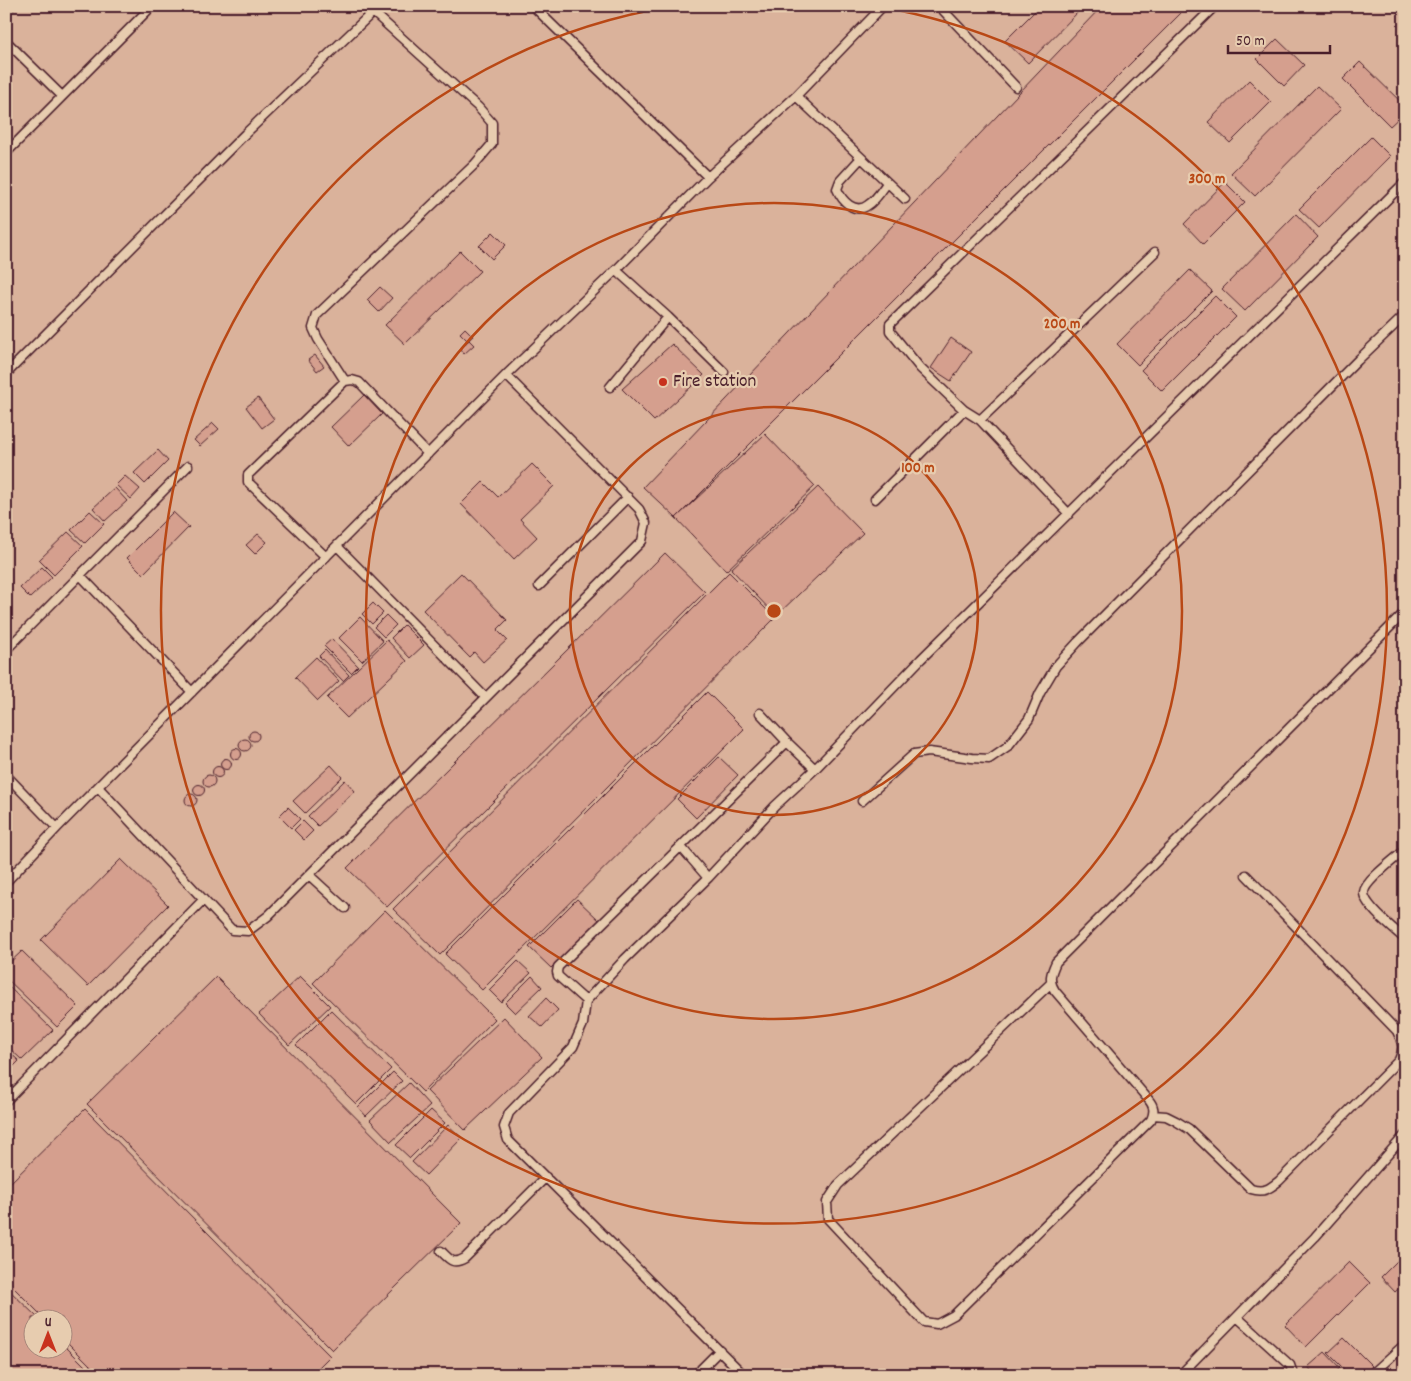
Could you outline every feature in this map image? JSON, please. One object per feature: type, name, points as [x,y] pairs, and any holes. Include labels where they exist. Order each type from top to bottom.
[{"type":"lane","points":[[6,10],[10,6]]},
{"type":"lane","points":[[6,153],[152,6]]},
{"type":"lane","points":[[6,374],[245,134],[380,6]]},
{"type":"lane","points":[[533,6],[708,177]]},
{"type":"lane","points":[[6,882],[57,828],[506,376],[616,270],[708,177],[796,96],[883,6]]},
{"type":"lane","points":[[939,6],[1016,87]]},
{"type":"lane","points":[[1069,514],[980,420],[964,410],[920,368],[890,332],[890,324],[1215,6]]},
{"type":"lane","points":[[345,381],[313,328],[317,314],[474,165],[492,144],[492,123],[483,112],[373,12]]},
{"type":"lane","points":[[6,41],[62,96]]},
{"type":"lane","points":[[796,96],[905,199]]},
{"type":"lane","points":[[861,158],[840,182],[837,189],[841,199],[851,207],[861,208],[869,205],[887,183]]},
{"type":"lane","points":[[744,1375],[508,1140],[504,1127],[509,1113],[573,1047],[582,1024],[586,1001],[625,959],[708,878],[775,806],[815,769],[921,659],[1405,182]]},
{"type":"lane","points":[[980,420],[1155,252]]},
{"type":"lane","points":[[616,270],[668,317],[724,372]]},
{"type":"lane","points":[[862,800],[914,754],[929,752],[972,758],[990,758],[1008,746],[1030,719],[1040,693],[1056,666],[1078,642],[1405,315]]},
{"type":"lane","points":[[610,387],[668,317]]},
{"type":"lane","points":[[98,787],[232,930],[248,931],[268,916],[642,541],[646,523],[640,509],[506,376]]},
{"type":"lane","points":[[326,557],[248,482],[248,475],[345,381],[352,380],[359,382],[428,454]]},
{"type":"lane","points":[[875,500],[964,410]]},
{"type":"lane","points":[[6,650],[188,466]]},
{"type":"lane","points":[[539,586],[628,497]]},
{"type":"lane","points":[[337,546],[485,697]]},
{"type":"lane","points":[[81,576],[192,692]]},
{"type":"lane","points":[[1050,984],[838,1185],[827,1202],[828,1219],[924,1322],[937,1324],[954,1315],[1151,1120],[1153,1115],[1152,1104],[1050,984],[1050,975],[1060,956],[1405,612]]},
{"type":"lane","points":[[760,713],[815,769]]},
{"type":"lane","points":[[586,1001],[558,976],[558,967],[787,742]]},
{"type":"lane","points":[[6,775],[57,828]]},
{"type":"lane","points":[[681,847],[708,878]]},
{"type":"lane","points":[[1405,850],[1367,884],[1364,892],[1366,902],[1405,939]]},
{"type":"lane","points":[[309,875],[345,908]]},
{"type":"lane","points":[[1153,1115],[1166,1116],[1189,1129],[1251,1189],[1260,1192],[1269,1189],[1279,1181],[1399,1060],[1403,1051],[1403,1042],[1397,1031],[1246,875]]},
{"type":"lane","points":[[6,1102],[203,900]]},
{"type":"lane","points":[[1180,1375],[1315,1237],[1405,1134]]},
{"type":"lane","points":[[441,1251],[451,1261],[458,1262],[465,1258],[546,1176]]},
{"type":"lane","points":[[1237,1316],[1290,1365],[1292,1373]]},
{"type":"lane","points":[[1372,1375],[1405,1344]]},
{"type":"lane","points":[[695,1375],[720,1350]]},
{"type":"shaded area","points":[[6,6],[1405,6],[1405,1375],[6,1375]]},
{"type":"building","points":[[1040,6],[1084,6],[1028,63],[1005,41]]},
{"type":"building","points":[[1102,6],[1188,6],[676,518],[643,487]]},
{"type":"building","points":[[1277,39],[1304,65],[1284,86],[1257,59]]},
{"type":"building","points":[[1360,62],[1405,106],[1405,112],[1390,126],[1343,79]]},
{"type":"building","points":[[1249,80],[1271,102],[1230,143],[1208,122]]},
{"type":"building","points":[[1317,86],[1341,109],[1255,196],[1231,173]]},
{"type":"building","points":[[1371,137],[1390,156],[1319,228],[1299,209]]},
{"type":"building","points":[[1225,182],[1245,202],[1203,244],[1184,224]]},
{"type":"building","points":[[1296,214],[1318,237],[1245,311],[1222,289]]},
{"type":"building","points":[[493,232],[506,245],[492,259],[479,246]]},
{"type":"building","points":[[460,251],[480,271],[405,344],[385,325]]},
{"type":"building","points":[[1190,270],[1212,291],[1138,365],[1117,344]]},
{"type":"building","points":[[380,287],[392,298],[379,312],[367,300]]},
{"type":"building","points":[[1215,296],[1236,317],[1162,391],[1141,370]]},
{"type":"building","points":[[465,328],[473,336],[468,341],[460,333]]},
{"type":"building","points":[[951,338],[971,352],[951,381],[931,368]]},
{"type":"building","points":[[469,340],[474,345],[464,354],[460,349]]},
{"type":"building","name":"Fire station","points":[[672,344],[704,375],[654,421],[622,389]]},
{"type":"building","points":[[315,355],[324,366],[317,371],[308,360]]},
{"type":"building","points":[[364,395],[382,414],[349,446],[331,427]]},
{"type":"building","points":[[258,398],[274,419],[262,428],[246,407]]},
{"type":"building","points":[[213,423],[219,429],[200,446],[194,440]]},
{"type":"building","points":[[765,434],[815,486],[726,571],[676,518]]},
{"type":"building","points":[[158,450],[168,461],[145,484],[134,473]]},
{"type":"building","points":[[532,464],[554,486],[520,519],[537,537],[514,559],[461,504],[483,482],[498,497]]},
{"type":"building","points":[[125,476],[140,489],[131,499],[116,485]]},
{"type":"building","points":[[818,487],[863,533],[776,616],[731,569]]},
{"type":"building","points":[[115,488],[127,501],[105,521],[93,508]]},
{"type":"building","points":[[90,511],[104,524],[85,543],[71,530]]},
{"type":"building","points":[[173,512],[189,527],[143,574],[127,558]]},
{"type":"building","points":[[68,532],[83,546],[54,575],[39,560]]},
{"type":"building","points":[[258,534],[267,542],[255,554],[246,545]]},
{"type":"building","points":[[665,553],[705,592],[387,907],[347,868]]},
{"type":"building","points":[[42,567],[52,577],[30,598],[20,588]]},
{"type":"building","points":[[729,572],[775,618],[440,955],[393,909]]},
{"type":"building","points":[[461,573],[507,620],[497,630],[507,640],[483,662],[474,652],[469,657],[423,610]]},
{"type":"building","points":[[373,603],[383,613],[372,624],[362,614]]},
{"type":"building","points":[[386,615],[396,625],[384,637],[374,627]]},
{"type":"building","points":[[360,617],[383,641],[362,661],[339,638]]},
{"type":"building","points":[[404,625],[424,645],[410,658],[391,638]]},
{"type":"building","points":[[332,639],[358,666],[351,673],[324,646]]},
{"type":"building","points":[[387,640],[407,661],[347,718],[327,698]]},
{"type":"building","points":[[325,650],[349,675],[343,681],[319,656]]},
{"type":"building","points":[[316,657],[339,681],[318,701],[295,677]]},
{"type":"building","points":[[707,692],[744,729],[482,990],[445,954]]},
{"type":"building","points":[[252,731],[256,731],[259,736],[258,740],[252,741],[249,738],[249,734]]},
{"type":"building","points":[[245,739],[251,745],[245,751],[239,745]]},
{"type":"building","points":[[234,749],[238,749],[241,754],[240,758],[234,759],[231,756],[231,752]]},
{"type":"building","points":[[719,757],[738,775],[696,818],[677,799]]},
{"type":"building","points":[[224,759],[228,759],[231,764],[230,768],[224,769],[221,766],[221,762]]},
{"type":"building","points":[[331,765],[342,777],[305,813],[293,801]]},
{"type":"building","points":[[216,767],[220,767],[223,772],[222,776],[216,777],[213,774],[213,770]]},
{"type":"building","points":[[209,775],[215,781],[209,787],[203,781]]},
{"type":"building","points":[[345,780],[355,791],[318,826],[308,816]]},
{"type":"building","points":[[197,785],[201,785],[204,790],[203,794],[197,795],[194,792],[194,788]]},
{"type":"building","points":[[191,794],[197,800],[191,806],[185,800]]},
{"type":"building","points":[[288,807],[300,819],[291,828],[279,816]]},
{"type":"building","points":[[303,821],[313,831],[304,840],[294,830]]},
{"type":"building","points":[[121,859],[168,905],[88,986],[41,940]]},
{"type":"building","points":[[577,899],[599,920],[551,968],[529,947]]},
{"type":"building","points":[[385,910],[495,1019],[423,1092],[313,983]]},
{"type":"building","points":[[22,951],[78,1006],[57,1027],[6,978],[6,966]]},
{"type":"building","points":[[518,961],[531,973],[501,1002],[489,990]]},
{"type":"building","points":[[300,976],[330,1006],[289,1045],[259,1014]]},
{"type":"building","points":[[532,976],[542,987],[515,1013],[505,1003]]},
{"type":"building","points":[[216,977],[461,1223],[332,1350],[87,1104]]},
{"type":"building","points":[[6,984],[53,1030],[22,1060],[6,1045]]},
{"type":"building","points":[[546,998],[558,1010],[542,1027],[529,1016]]},
{"type":"building","points":[[331,1010],[391,1069],[356,1104],[296,1045]]},
{"type":"building","points":[[504,1017],[542,1057],[465,1130],[427,1091]]},
{"type":"building","points":[[6,1049],[19,1061],[6,1074]]},
{"type":"building","points":[[393,1072],[402,1081],[366,1116],[358,1107]]},
{"type":"building","points":[[409,1083],[430,1106],[391,1142],[370,1120]]},
{"type":"building","points":[[85,1109],[330,1356],[311,1375],[100,1375],[72,1347],[72,1308],[34,1308],[6,1280],[6,1187]]},
{"type":"building","points":[[431,1110],[445,1123],[410,1158],[396,1145]]},
{"type":"building","points":[[448,1125],[462,1138],[426,1175],[412,1162]]},
{"type":"building","points":[[1405,1253],[1405,1283],[1395,1292],[1381,1277]]},
{"type":"building","points":[[1349,1262],[1370,1283],[1306,1347],[1285,1325]]},
{"type":"building","points":[[6,1287],[28,1308],[22,1308],[22,1358],[72,1358],[72,1353],[94,1375],[6,1375]]},
{"type":"building","points":[[1344,1338],[1372,1366],[1363,1375],[1350,1375],[1328,1353]]},
{"type":"building","points":[[1325,1352],[1340,1368],[1332,1375],[1315,1375],[1308,1367]]},
{"type":"place","name":"Fire station","points":[[663,382]]}]
